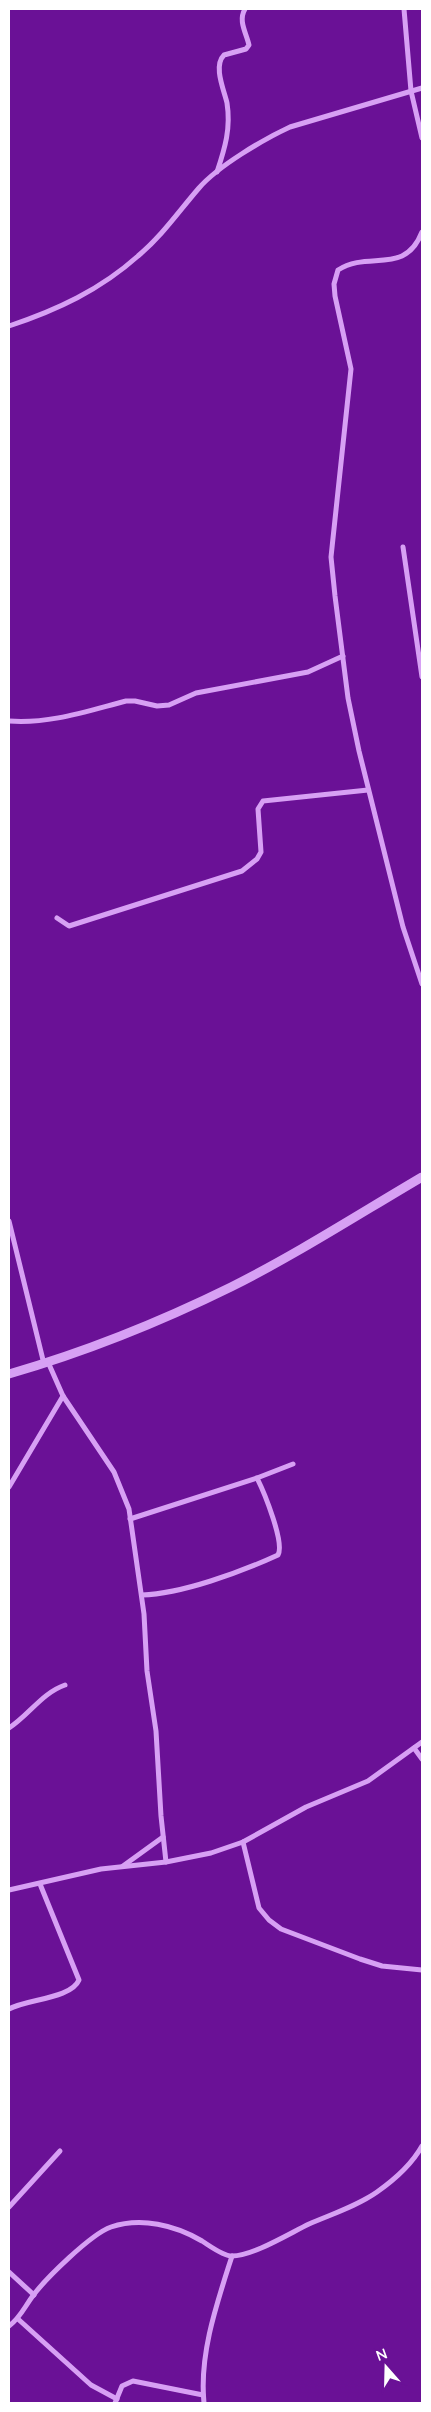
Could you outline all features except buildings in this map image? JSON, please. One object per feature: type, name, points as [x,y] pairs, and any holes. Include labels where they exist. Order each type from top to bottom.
[{"type":"street","points":[[404,9],[411,91],[422,138]]},
{"type":"street","points":[[217,172],[227,143],[229,121],[219,64],[224,55],[246,49],[249,45],[242,24],[242,11]]},
{"type":"street","points":[[9,326],[78,298],[110,279],[164,232],[199,188],[217,172],[274,134],[290,127],[422,88]]},
{"type":"street","points":[[422,232],[417,246],[409,254],[387,260],[354,262],[338,270],[335,276],[335,296],[351,368],[331,557],[348,698],[368,790],[402,927],[422,984]]},
{"type":"street","points":[[403,547],[422,677]]},
{"type":"street","points":[[9,722],[31,723],[77,715],[126,701],[157,706],[169,705],[196,693],[308,672],[343,656]]},
{"type":"street","points":[[57,918],[69,926],[81,923],[134,904],[168,896],[242,871],[257,859],[261,852],[258,809],[263,802],[368,790]]},
{"type":"street","points":[[9,1374],[46,1363],[134,1331],[231,1287],[291,1255],[422,1177]]},
{"type":"street","points":[[9,1221],[46,1363],[63,1396],[114,1472],[123,1489],[130,1519],[142,1595],[149,1689],[156,1731],[166,1862]]},
{"type":"street","points":[[9,1488],[63,1396]]},
{"type":"street","points":[[130,1519],[257,1478],[293,1464]]},
{"type":"street","points":[[142,1595],[192,1586],[278,1555],[280,1550],[273,1519],[257,1478]]},
{"type":"street","points":[[9,1728],[19,1722],[49,1691],[65,1685]]},
{"type":"street","points":[[9,1890],[82,1873],[122,1866],[166,1862],[211,1853],[243,1842],[306,1807],[368,1781],[422,1742]]},
{"type":"street","points":[[414,1748],[422,1759]]},
{"type":"street","points":[[122,1866],[163,1837]]},
{"type":"street","points":[[243,1842],[258,1908],[280,1929],[382,1966],[422,1970]]},
{"type":"street","points":[[9,2009],[21,2003],[66,1992],[74,1988],[79,1980],[40,1884]]},
{"type":"street","points":[[9,2326],[18,2319],[34,2295],[49,2278],[94,2238],[109,2228],[121,2224],[148,2223],[176,2228],[232,2256],[268,2245],[366,2199],[401,2172],[422,2146]]},
{"type":"street","points":[[9,2208],[60,2152]]},
{"type":"street","points":[[204,2403],[203,2368],[218,2301],[232,2256]]},
{"type":"street","points":[[9,2272],[34,2295]]},
{"type":"street","points":[[18,2319],[91,2384],[116,2401],[122,2386],[132,2381],[203,2395]]}]
